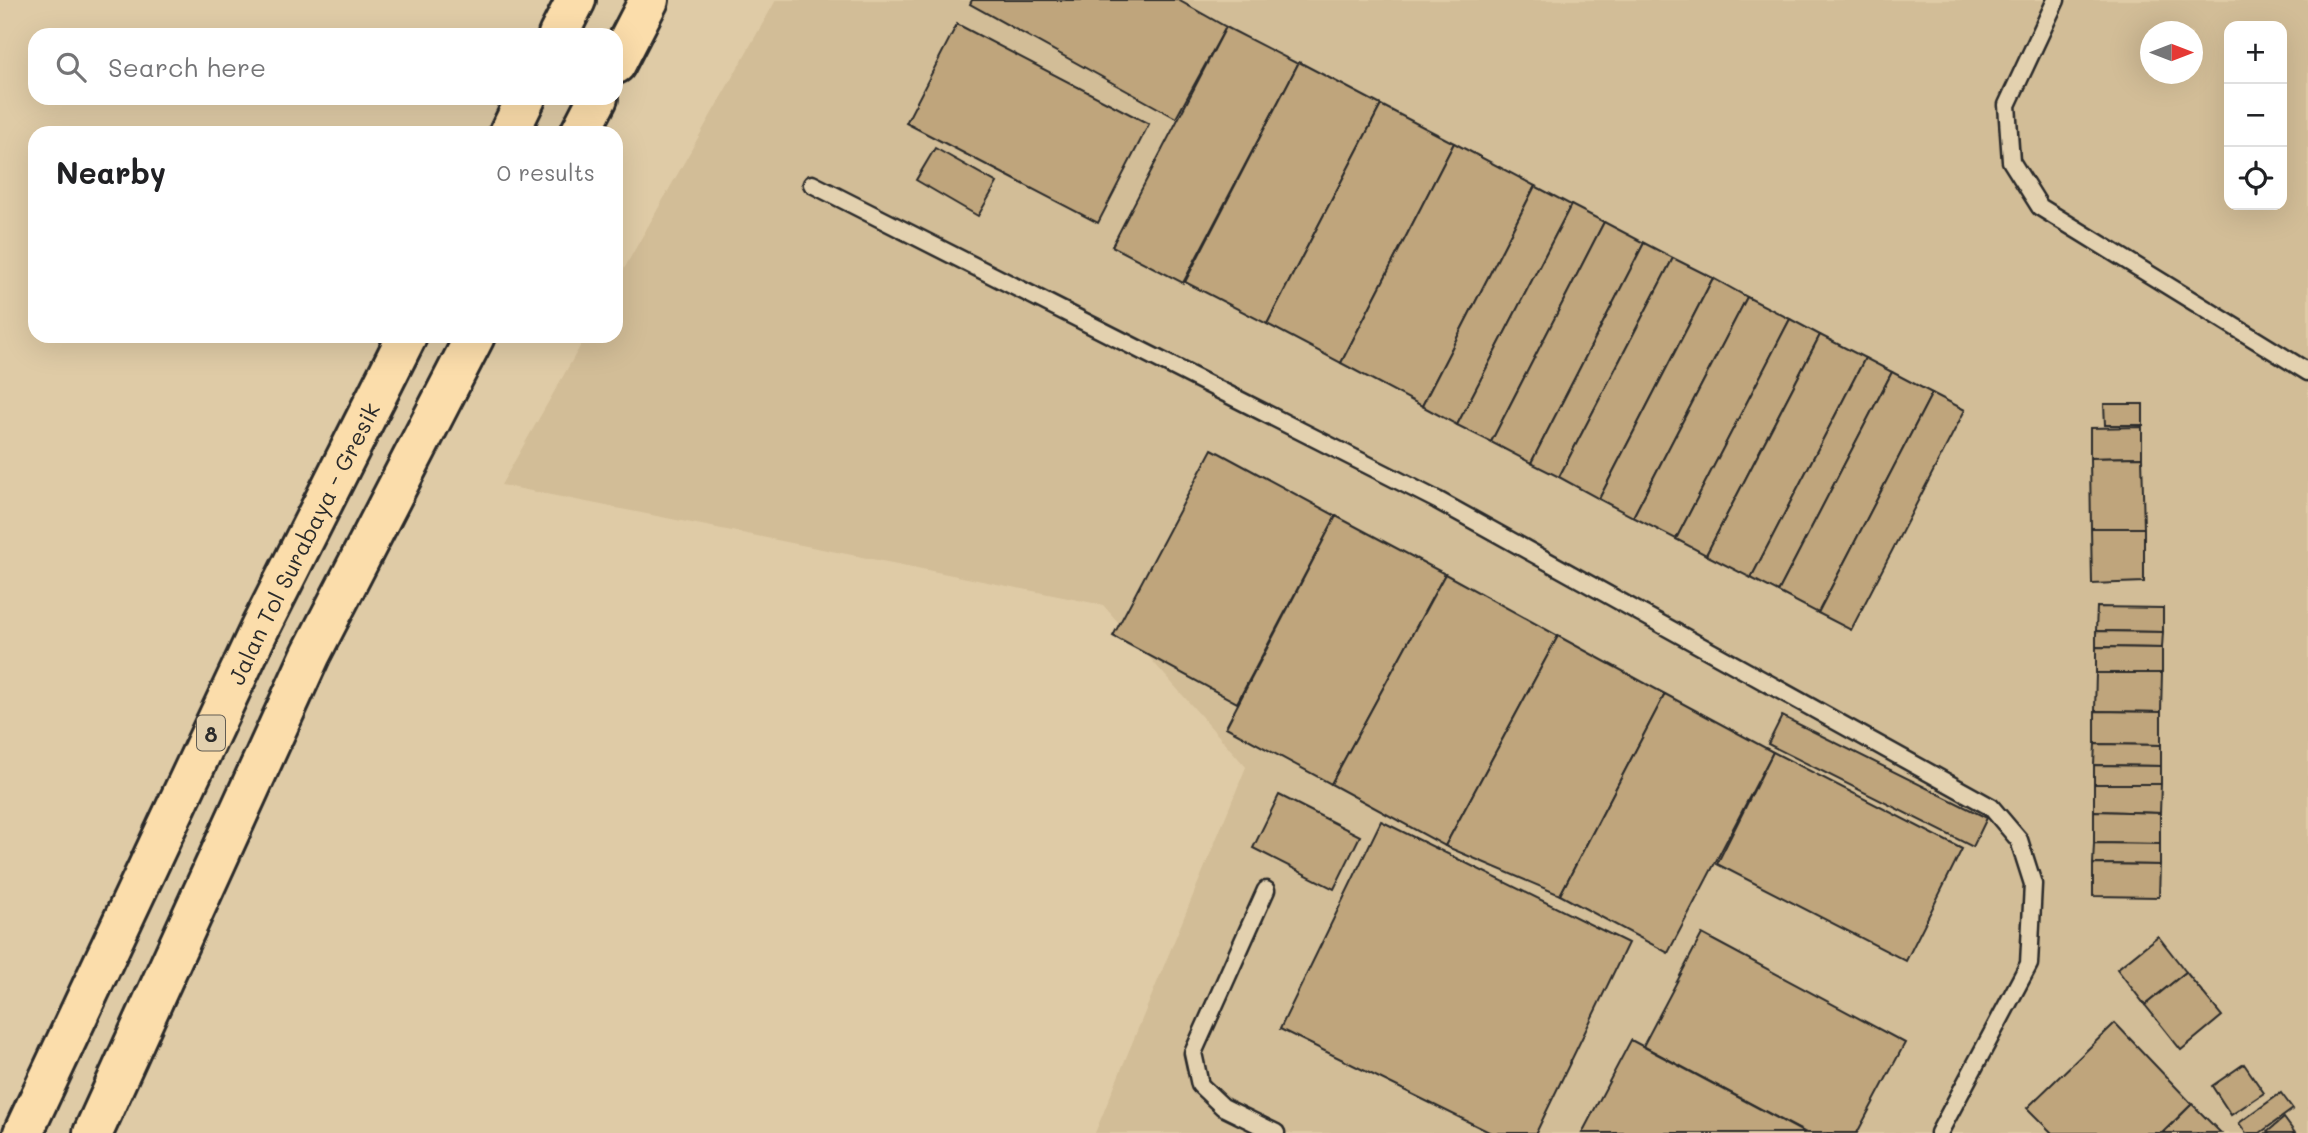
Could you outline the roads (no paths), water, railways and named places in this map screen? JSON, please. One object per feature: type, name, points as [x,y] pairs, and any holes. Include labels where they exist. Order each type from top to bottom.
[{"type":"highway","points":[[562,28],[576,0]]},
{"type":"highway","points":[[623,50],[649,0]]},
{"type":"highway","points":[[512,126],[523,105]]},
{"type":"highway","points":[[584,126],[594,105]]},
{"type":"highway","name":"Jalan Tol Surabaya - Gresik","points":[[23,1133],[260,628],[403,343]]},
{"type":"highway","points":[[93,1133],[311,654],[471,343]]},
{"type":"lane","points":[[2056,0],[2007,105],[2011,160],[2040,207],[2308,372]]},
{"type":"lane","points":[[812,184],[1437,500],[1991,807],[2019,840],[2033,884],[2029,964],[1939,1133]]},
{"type":"lane","points":[[1266,890],[1193,1053],[1200,1085],[1223,1107],[1276,1133]]}]
